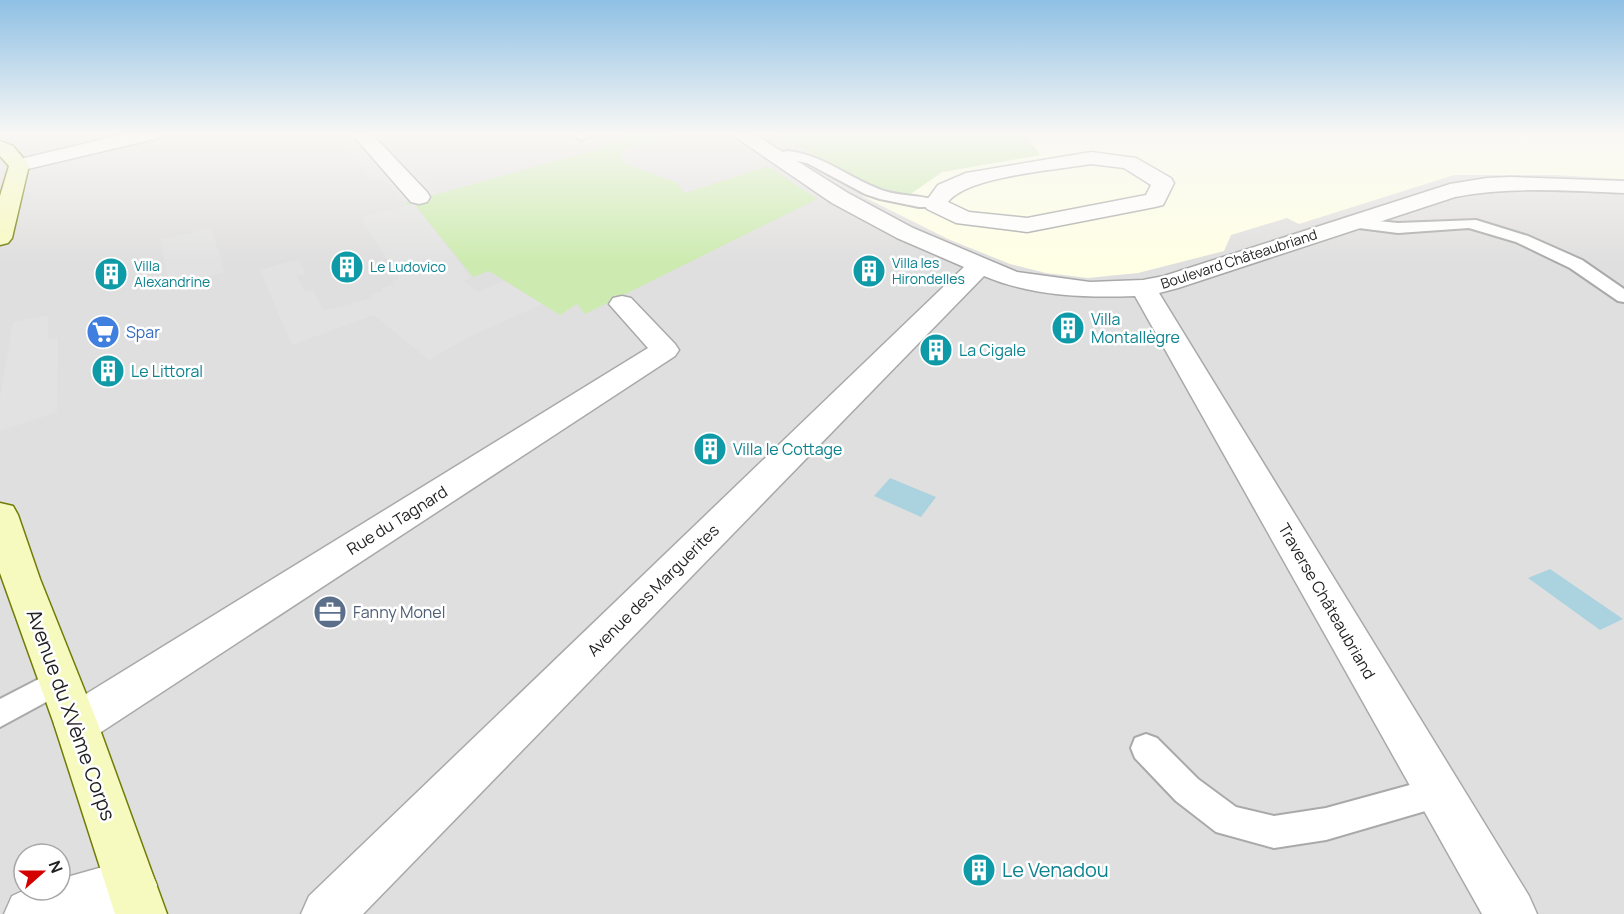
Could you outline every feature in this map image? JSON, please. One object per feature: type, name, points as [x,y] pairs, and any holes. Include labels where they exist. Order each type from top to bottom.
[{"type":"main road","points":[[0,238],[11,177]]},
{"type":"main road","name":"Avenue du XVème Corps","points":[[0,515],[21,579],[76,723],[136,900]]},
{"type":"street","points":[[400,177],[419,197]]},
{"type":"street","name":"Boulevard Châteaubriand","points":[[807,177],[840,198],[905,233],[979,266],[1031,284],[1116,291],[1143,288],[1192,276],[1422,198],[1487,184],[1544,183],[1624,187]]},
{"type":"street","points":[[975,177],[946,190],[935,204],[964,218],[1028,225],[1155,200],[1163,183],[1153,177]]},
{"type":"street","name":"Avenue des Marguerites","points":[[327,914],[979,266]]},
{"type":"street","name":"Traverse Châteaubriand","points":[[1143,288],[1511,914]]},
{"type":"street","name":"Rue du Tagnard","points":[[76,723],[664,350],[621,304]]},
{"type":"street","points":[[30,914],[136,900]]},
{"type":"lane","points":[[842,177],[872,192],[897,199],[935,204]]},
{"type":"lane","points":[[1349,223],[1398,228],[1470,223],[1521,239],[1576,264],[1623,296]]},
{"type":"lane","points":[[0,714],[60,680]]},
{"type":"lane","points":[[1146,748],[1188,790],[1228,820],[1274,832],[1326,824],[1439,792]]},
{"type":"shaded area","points":[[0,177],[1624,177],[1624,914],[0,914]]},
{"type":"shaded area","points":[[369,177],[420,177],[438,194],[405,203],[381,177]]},
{"type":"shaded area","points":[[935,177],[1449,177],[1299,224],[1287,218],[1231,235],[1224,251],[1138,273],[1088,278],[1046,273],[1010,264],[948,239],[862,196],[882,189],[909,195]]},
{"type":"shaded area","points":[[1584,177],[1624,177],[1624,179]]},
{"type":"shaded area","points":[[414,204],[471,278],[464,281],[478,292],[504,281],[542,304],[467,338],[429,360],[374,315],[292,345],[260,270],[299,259],[305,274],[297,276],[304,291],[313,289],[323,311],[371,298],[370,295],[383,291],[382,288],[393,285],[392,281],[399,279],[361,217]]},
{"type":"shaded area","points":[[211,228],[225,272],[170,286],[160,240]]},
{"type":"shaded area","points":[[48,315],[48,339],[57,337],[58,341],[57,412],[0,431],[0,398],[13,322]]},
{"type":"green space","points":[[499,177],[661,177],[677,183],[685,193],[735,177],[784,177],[817,199],[585,314],[577,304],[560,315],[489,271],[473,277],[414,204],[405,203]]},
{"type":"green space","points":[[854,177],[935,177],[909,195],[868,184]]},
{"type":"water","points":[[890,478],[936,497],[921,517],[874,496]]},
{"type":"water","points":[[1550,569],[1623,619],[1600,630],[1528,578]]},
{"type":"place","name":"Le Ludovico","points":[[347,267]]},
{"type":"place","name":"Villa les Hirondelles","points":[[869,271]]},
{"type":"place","name":"Villa Alexandrine","points":[[111,274]]},
{"type":"place","name":"Villa Montallègre","points":[[1068,328]]},
{"type":"place","name":"Spar","points":[[103,332]]},
{"type":"place","name":"La Cigale","points":[[936,350]]},
{"type":"place","name":"Le Littoral","points":[[108,371]]},
{"type":"place","name":"Villa le Cottage","points":[[710,449]]},
{"type":"place","name":"Fanny Monel","points":[[330,612]]},
{"type":"place","name":"Le Venadou","points":[[979,870]]}]
